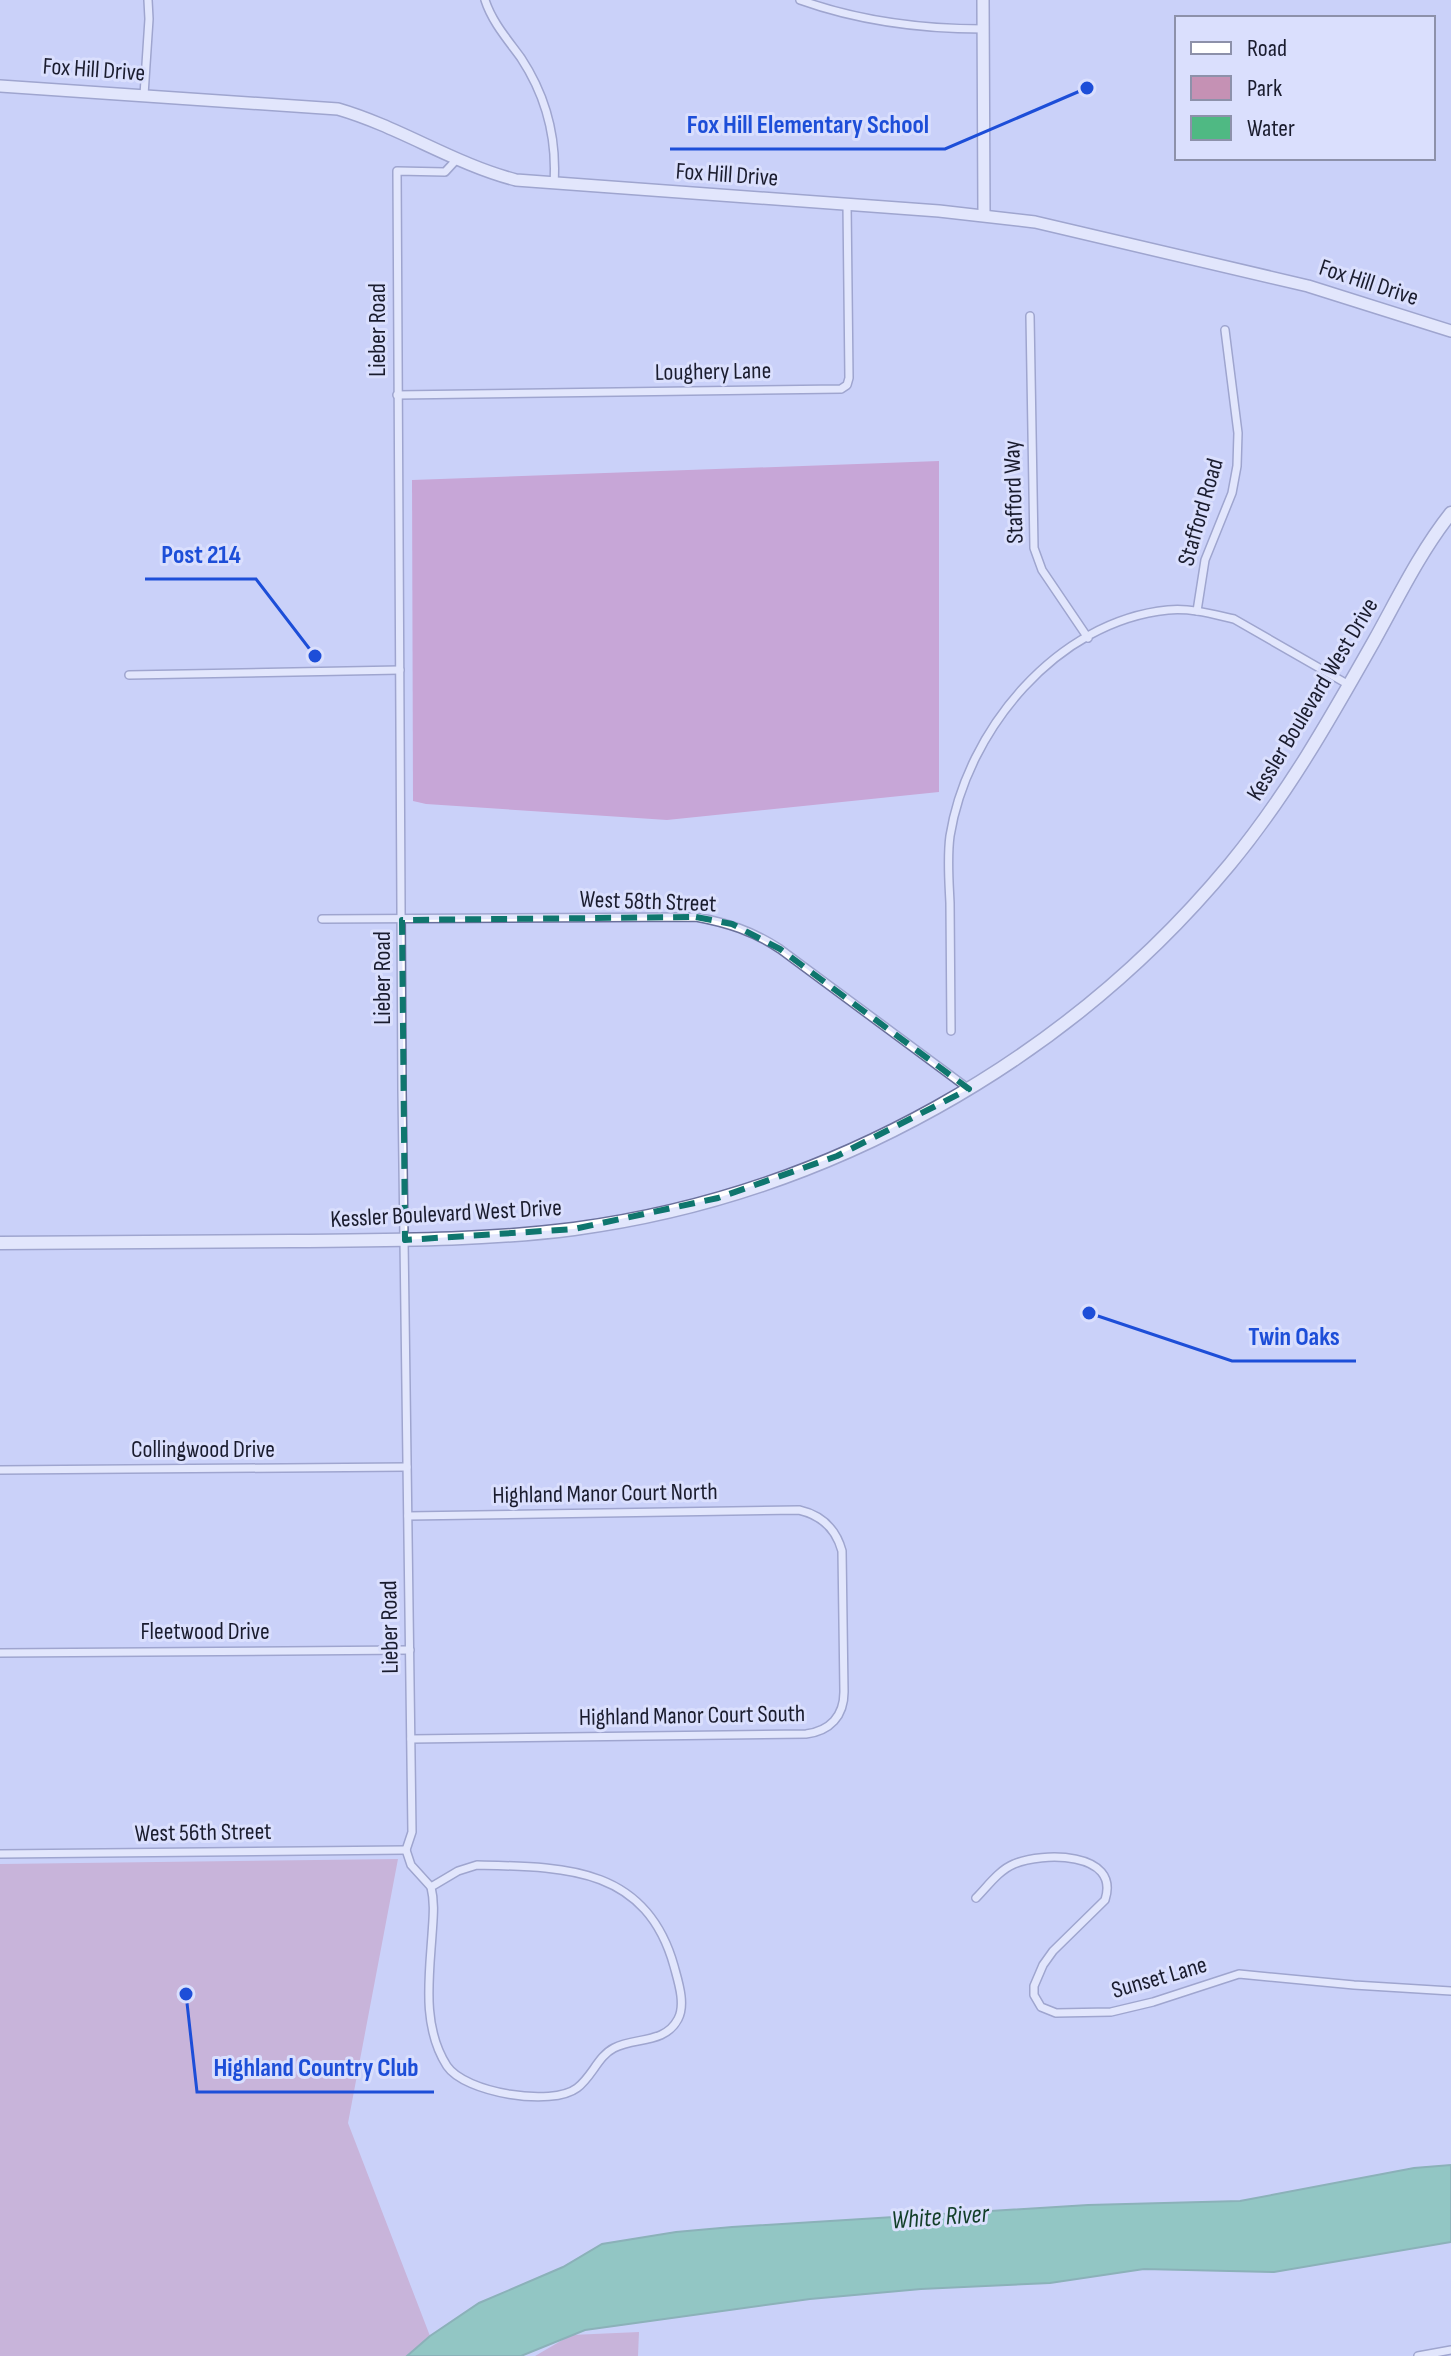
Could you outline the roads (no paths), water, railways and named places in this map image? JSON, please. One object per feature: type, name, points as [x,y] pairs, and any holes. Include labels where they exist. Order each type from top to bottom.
[{"type":"main road","name":"Kessler Boulevard West Drive","points":[[0,1243],[405,1240],[506,1236],[574,1229],[698,1204],[818,1164],[892,1131],[969,1089],[1072,1018],[1124,975],[1185,915],[1271,811],[1314,748],[1424,553],[1451,513]]},
{"type":"street","points":[[144,95],[148,0]]},
{"type":"street","points":[[485,0],[541,96],[553,144],[554,183]]},
{"type":"street","points":[[800,0],[844,14],[901,25],[983,29]]},
{"type":"street","points":[[983,0],[984,215]]},
{"type":"street","name":"Fox Hill Drive","points":[[0,86],[338,109],[378,123],[487,172],[516,180],[984,215],[1035,222],[1308,286],[1451,331]]},
{"type":"street","name":"Lieber Road","points":[[406,1850],[412,1832],[397,171],[445,172],[457,159]]},
{"type":"street","name":"Loughery Lane","points":[[397,395],[840,390],[849,378],[847,204]]},
{"type":"street","name":"Stafford Way","points":[[1030,316],[1033,543],[1044,574],[1088,638]]},
{"type":"street","name":"Stafford Road","points":[[1197,611],[1206,556],[1230,498],[1237,466],[1238,437],[1225,330]]},
{"type":"street","points":[[951,1031],[949,845],[962,789],[985,741],[1012,702],[1050,664],[1088,638],[1131,618],[1169,610],[1197,611],[1234,619],[1349,685]]},
{"type":"street","points":[[129,675],[400,670]]},
{"type":"street","name":"West 58th Street","points":[[322,919],[696,917],[732,924],[773,943],[969,1089]]},
{"type":"street","name":"Collingwood Drive","points":[[0,1470],[407,1467]]},
{"type":"street","name":"Highland Manor Court North","points":[[408,1516],[803,1511]]},
{"type":"street","name":"Highland Manor Court South","points":[[411,1739],[806,1734],[828,1727],[840,1713],[844,1700],[842,1551],[830,1527],[820,1518],[803,1511]]},
{"type":"street","name":"Fleetwood Drive","points":[[0,1653],[410,1650]]},
{"type":"street","points":[[406,1850],[411,1865],[431,1887],[434,1908],[430,2021],[447,2065],[466,2082],[506,2093],[549,2096],[566,2093],[586,2080],[610,2050],[657,2037],[677,2021],[682,2004],[665,1938],[645,1909],[623,1890],[572,1872],[512,1865],[464,1868],[431,1887]]},
{"type":"street","name":"West 56th Street","points":[[0,1854],[406,1850]]},
{"type":"street","name":"Sunset Lane","points":[[976,1898],[1007,1868],[1022,1861],[1074,1857],[1097,1868],[1105,1880],[1105,1900],[1053,1951],[1034,1986],[1034,1995],[1041,2007],[1056,2013],[1092,2013],[1130,2008],[1239,1974],[1451,1991]]},
{"type":"street","points":[[1418,2356],[1450,2352]]},
{"type":"water","name":"White River","points":[[1451,2165],[1451,2242],[1274,2272],[1144,2269],[1050,2283],[921,2289],[810,2299],[585,2330],[521,2356],[407,2356],[430,2336],[479,2303],[563,2267],[602,2244],[732,2227],[1088,2205],[1240,2201],[1414,2168]]},
{"type":"place","name":"Fox Hill Elementary School","points":[[1087,88]]},
{"type":"place","name":"Post 214","points":[[315,656]]},
{"type":"place","name":"Twin Oaks","points":[[1089,1313]]},
{"type":"place","name":"Highland Country Club","points":[[186,1994]]}]
